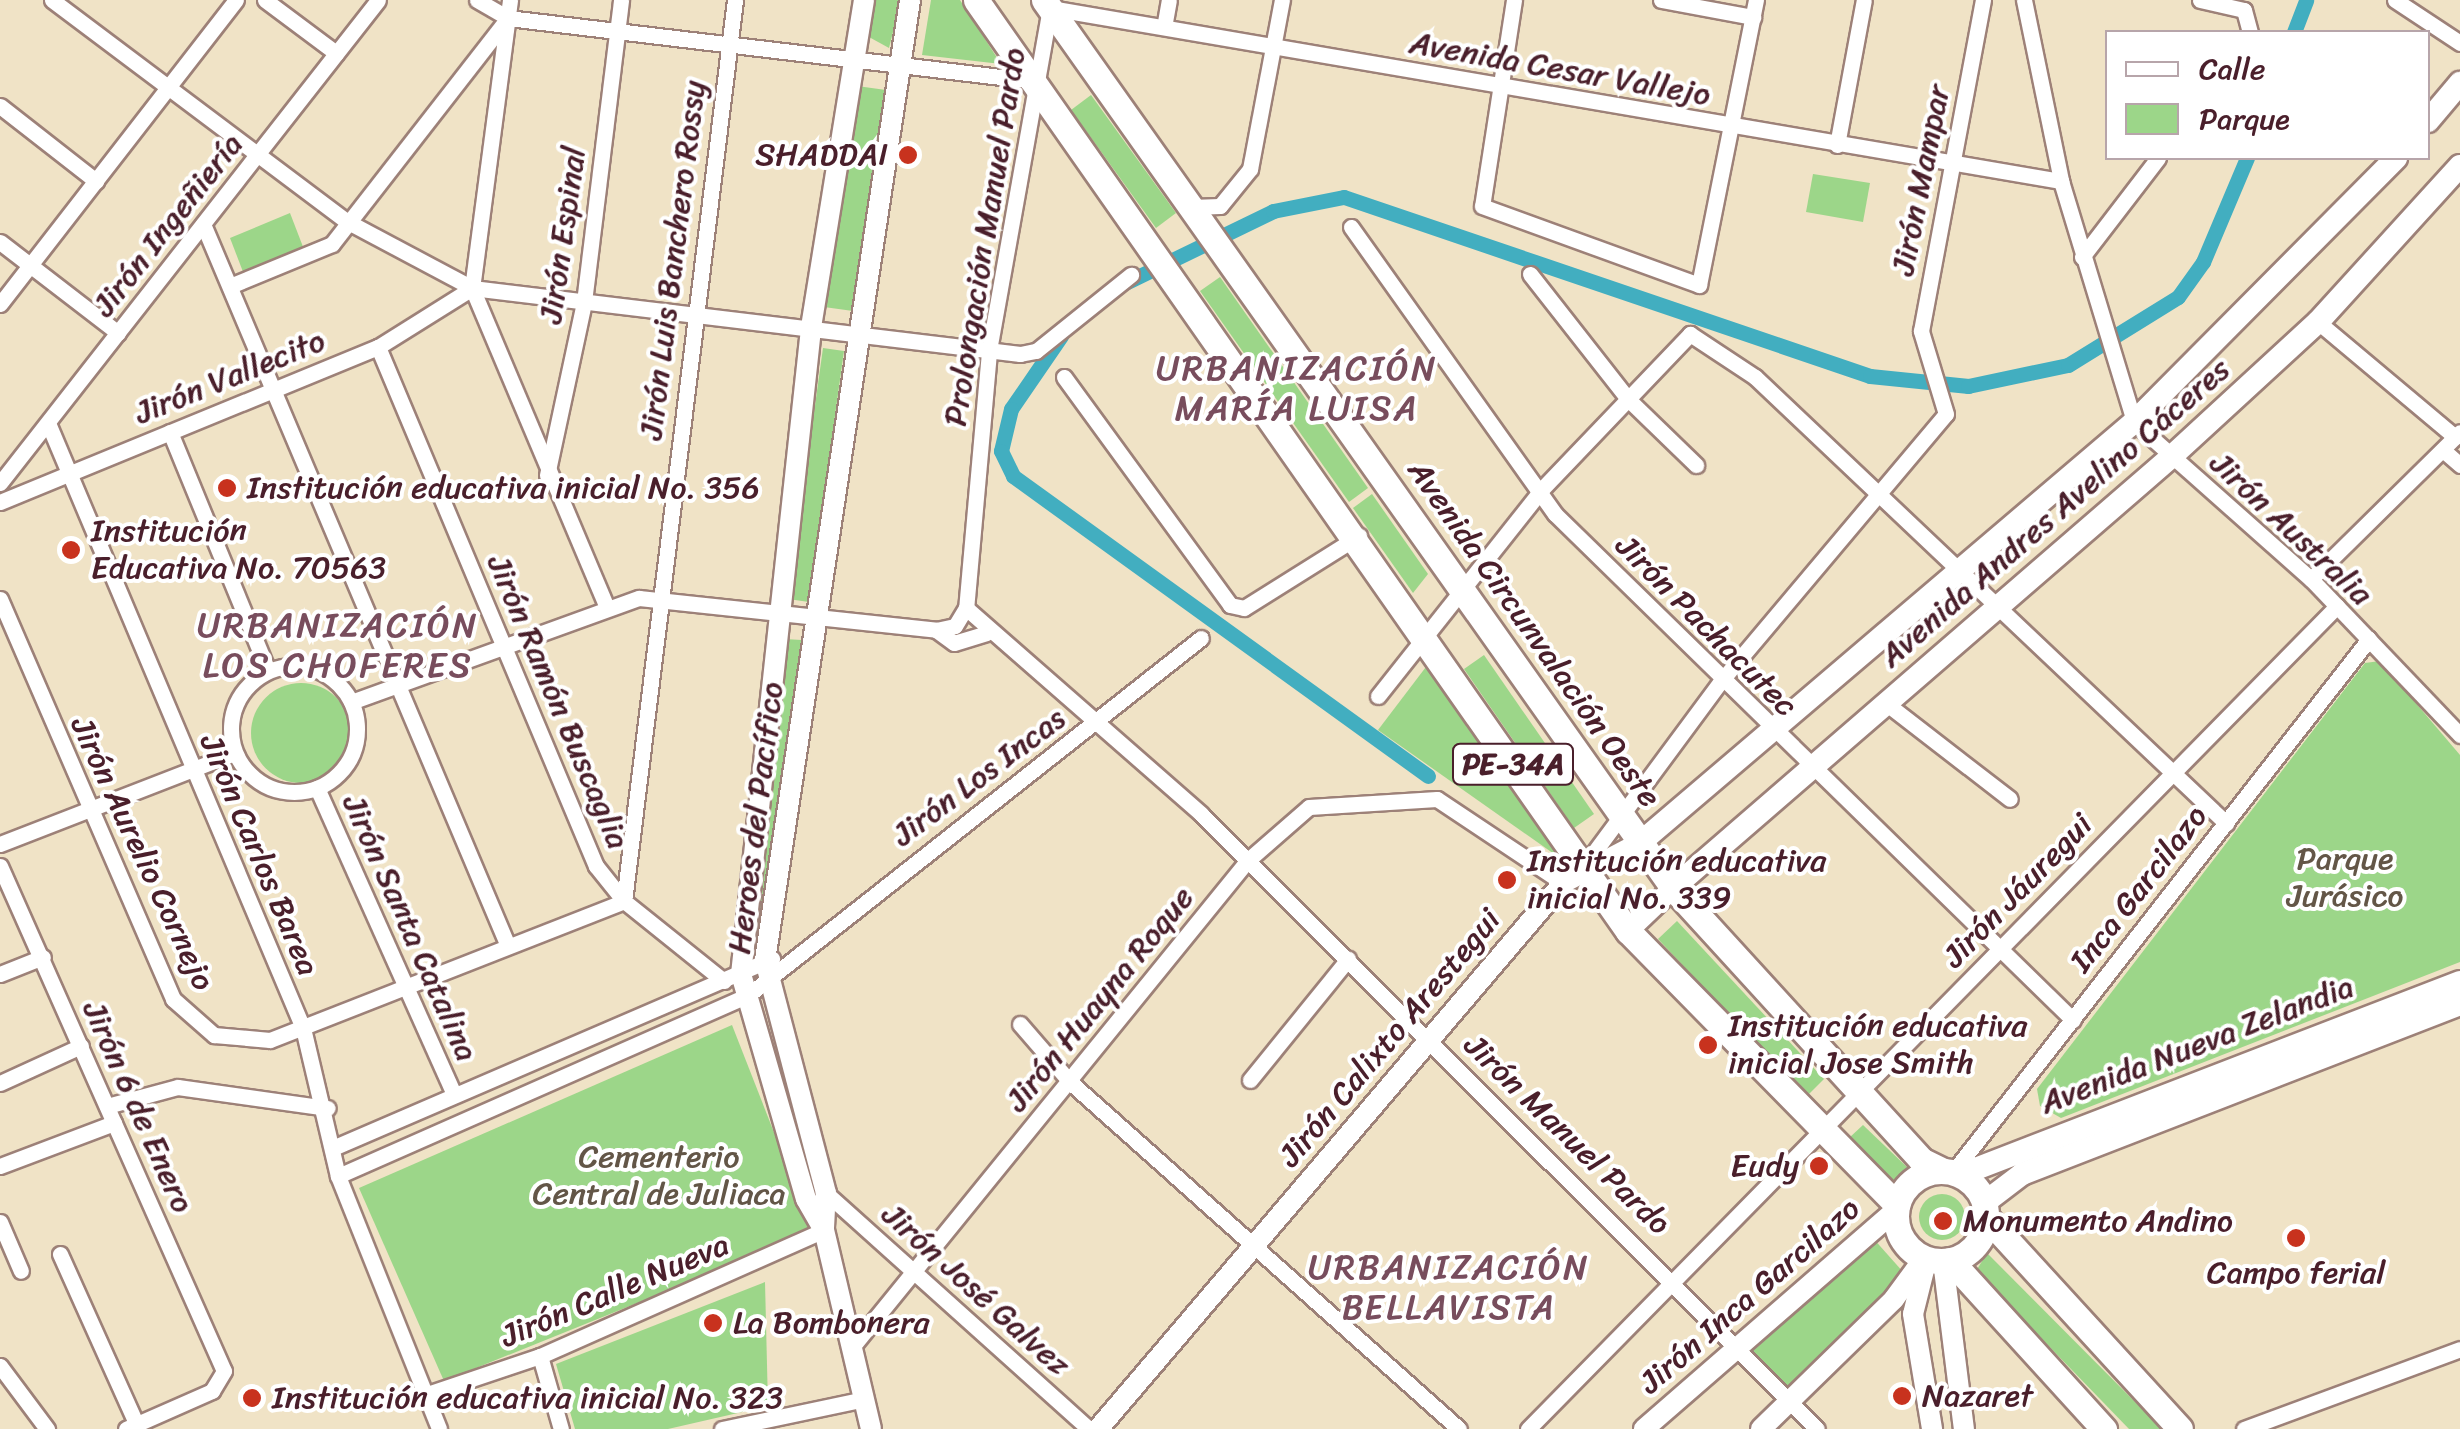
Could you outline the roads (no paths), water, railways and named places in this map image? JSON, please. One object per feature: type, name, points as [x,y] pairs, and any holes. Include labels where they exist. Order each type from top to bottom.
[{"type":"highway","name":"PE-34A","points":[[976,0],[1427,633],[1572,876],[1896,1208]]},
{"type":"highway","name":"Avenida Circunvalación Oeste","points":[[1048,2],[1673,888],[1921,1160],[1952,1173]]},
{"type":"highway","points":[[2104,1429],[1936,1260],[1902,1239],[1896,1208],[1916,1178],[1952,1173],[2180,1429]]},
{"type":"highway","points":[[1936,1260],[1975,1245],[1985,1210]]},
{"type":"main road","points":[[2430,119],[2460,83]]},
{"type":"main road","name":"Avenida Andres Avelino Cáceres","points":[[1641,842],[1768,729],[1965,574],[2134,422],[2394,160]]},
{"type":"main road","name":"Avenida Andres Avelino Cáceres","points":[[1673,888],[1812,766],[2002,610],[2171,458],[2318,322],[2460,166]]},
{"type":"main road","name":"Avenida Nueva Zelandia","points":[[1985,1210],[2022,1174],[2419,1008],[2460,982]]},
{"type":"main road","name":"Avenida Nueva Zelandia","points":[[1952,1173],[2419,1008],[2460,1004]]},
{"type":"street","points":[[52,0],[166,90],[348,222],[472,288],[693,313],[856,339],[988,352],[1036,351],[1131,275]]},
{"type":"street","points":[[0,304],[236,0]]},
{"type":"street","points":[[265,0],[336,53]]},
{"type":"street","name":"Jirón Ingeñiería","points":[[0,483],[378,0]]},
{"type":"street","points":[[477,0],[508,18],[898,68],[1037,81]]},
{"type":"street","points":[[510,0],[472,288],[547,475],[607,607]]},
{"type":"street","name":"Jirón Espinal","points":[[547,475],[584,302],[621,0]]},
{"type":"street","name":"Jirón Luis Banchero Rossy","points":[[624,901],[693,313],[735,0]]},
{"type":"street","name":"Heroes del Pacífico","points":[[824,1230],[806,1199],[746,996],[732,977],[782,616],[811,329],[864,0]]},
{"type":"street","name":"Heroes del Pacífico","points":[[824,1230],[826,1192],[765,960],[812,622],[910,0]]},
{"type":"street","points":[[1164,22],[1168,0]]},
{"type":"street","points":[[1195,213],[1220,206],[1243,182],[1282,0]]},
{"type":"street","points":[[1514,0],[1480,200],[1488,212],[1699,286],[1754,8],[1660,0]]},
{"type":"street","points":[[1837,145],[1864,0]]},
{"type":"street","name":"Jirón Mampar","points":[[1947,404],[1937,366],[1921,331],[1983,0]]},
{"type":"street","name":"Jirón Australia","points":[[2024,0],[2062,182],[2134,422],[2311,579],[2460,735]]},
{"type":"street","points":[[2200,0],[2236,3],[2249,30]]},
{"type":"street","points":[[2395,0],[2460,43]]},
{"type":"street","name":"Prolongación Manuel Pardo","points":[[966,608],[988,352],[1048,2]]},
{"type":"street","name":"Avenida Cesar Vallejo","points":[[1048,2],[1951,168],[2062,182]]},
{"type":"street","points":[[230,286],[324,248],[508,18]]},
{"type":"street","points":[[0,106],[96,180]]},
{"type":"street","points":[[2082,257],[2156,160]]},
{"type":"street","points":[[203,224],[508,946]]},
{"type":"street","name":"Jirón Pachacutec","points":[[1350,227],[1541,490],[1768,729],[1812,766],[2073,1020]]},
{"type":"street","points":[[0,242],[118,333]]},
{"type":"street","points":[[1530,274],[1628,399],[1696,465]]},
{"type":"street","name":"Jirón Vallecito","points":[[0,502],[378,346],[472,288]]},
{"type":"street","points":[[2318,322],[2453,440],[2460,465]]},
{"type":"street","points":[[1378,696],[1541,490],[1681,337],[1696,335],[1754,377],[2226,822]]},
{"type":"street","name":"Jirón Ramón Buscaglia","points":[[378,346],[596,866],[624,901],[732,977]]},
{"type":"street","points":[[1064,377],[1236,608],[1359,536]]},
{"type":"street","name":"Jirón Calixto Arestegui","points":[[1098,1429],[1572,876],[1721,681],[1881,494],[1947,404]]},
{"type":"street","name":"Jirón Carlos Barea","points":[[48,423],[303,1028],[328,1108],[338,1176],[439,1429]]},
{"type":"street","points":[[170,432],[268,672]]},
{"type":"street","points":[[2311,579],[2453,440]]},
{"type":"street","points":[[351,702],[400,688],[607,607],[659,598],[812,622],[936,630],[955,626],[966,608],[987,633],[1100,720]]},
{"type":"street","name":"Jirón Aurelio Cornejo","points":[[0,599],[173,999],[193,1023],[240,1042],[303,1028],[624,901]]},
{"type":"street","name":"Jirón Jáuregui","points":[[1528,1429],[2337,606]]},
{"type":"street","points":[[936,630],[954,644],[987,633]]},
{"type":"street","name":"Jirón Los Incas","points":[[788,957],[1202,638]]},
{"type":"street","name":"Inca Garcilazo","points":[[1952,1173],[2369,639]]},
{"type":"street","points":[[316,670],[351,702],[348,761],[317,788],[269,787],[235,753],[235,706],[268,672],[316,670]]},
{"type":"street","points":[[1887,704],[2010,799]]},
{"type":"street","name":"Jirón Manuel Pardo","points":[[1100,720],[1675,1280],[1817,1429]]},
{"type":"street","points":[[0,844],[235,753]]},
{"type":"street","name":"Jirón Santa Catalina","points":[[317,788],[454,1092]]},
{"type":"street","name":"Jirón Huayna Roque","points":[[852,1346],[1247,860],[1308,807],[1388,798],[1451,804],[1572,876]]},
{"type":"street","points":[[1572,876],[1641,842]]},
{"type":"street","name":"Jirón 6 de Enero","points":[[0,866],[224,1371],[212,1391],[132,1426]]},
{"type":"street","points":[[1628,931],[1673,888]]},
{"type":"street","points":[[0,974],[43,957]]},
{"type":"street","points":[[335,1147],[765,960],[788,957]]},
{"type":"street","points":[[338,1176],[746,996],[769,982],[788,957]]},
{"type":"street","points":[[1250,1080],[1348,960]]},
{"type":"street","points":[[1020,1024],[1070,1082],[1257,1242],[1459,1429]]},
{"type":"street","points":[[0,1083],[81,1046]]},
{"type":"street","points":[[107,1106],[178,1087],[328,1108]]},
{"type":"street","points":[[0,1166],[114,1123]]},
{"type":"street","name":"Jirón José Galvez","points":[[826,1192],[1089,1429]]},
{"type":"street","name":"Jirón Inca Garcilazo","points":[[1644,1429],[1896,1208]]},
{"type":"street","points":[[0,1222],[21,1271]]},
{"type":"street","points":[[824,1230],[871,1429]]},
{"type":"street","name":"Jirón Calle Nueva","points":[[424,1395],[540,1356],[824,1230]]},
{"type":"street","points":[[60,1254],[132,1426]]},
{"type":"street","points":[[1761,1429],[1936,1260]]},
{"type":"street","points":[[1932,1429],[1914,1314],[1936,1260]]},
{"type":"street","points":[[1936,1260],[1964,1429]]},
{"type":"street","points":[[2244,1429],[2460,1349]]},
{"type":"street","points":[[540,1356],[561,1429]]},
{"type":"street","points":[[0,1366],[46,1429]]},
{"type":"street","points":[[722,1429],[864,1400]]},
{"type":"waterway","points":[[2295,30],[2306,0]]},
{"type":"waterway","points":[[1125,283],[1273,211],[1344,197],[1870,376],[1968,386],[2068,365],[2178,297],[2203,262],[2246,160]]},
{"type":"waterway","points":[[1061,336],[1011,409],[1001,451],[1013,476],[1428,776]]},
{"type":"place","name":"SHADDAI","points":[[908,155]]},
{"type":"place","name":"Institución educativa inicial No. 356","points":[[227,488]]},
{"type":"place","name":"Institución Educativa No. 70563","points":[[71,550]]},
{"type":"place","name":"Institución educativa inicial No. 339","points":[[1507,880]]},
{"type":"place","name":"Institución educativa inicial Jose Smith","points":[[1708,1045]]},
{"type":"place","name":"Eudy","points":[[1819,1166]]},
{"type":"place","name":"Monumento Andino","points":[[1943,1221]]},
{"type":"place","name":"Campo ferial","points":[[2296,1238]]},
{"type":"place","name":"La Bombonera","points":[[713,1323]]},
{"type":"place","name":"Nazaret","points":[[1902,1396]]},
{"type":"place","name":"Institución educativa inicial No. 323","points":[[252,1398]]},
{"type":"district","name":"URBANIZACIÓN MARÍA LUISA","points":[[1297,388]]},
{"type":"district","name":"URBANIZACIÓN LOS CHOFERES","points":[[338,645]]},
{"type":"district","name":"URBANIZACIÓN BELLAVISTA","points":[[1449,1287]]},
{"type":"park label","name":"Parque Jurásico","points":[[2345,878]]},
{"type":"park label","name":"Cementerio Central de Juliaca","points":[[659,1176]]}]
